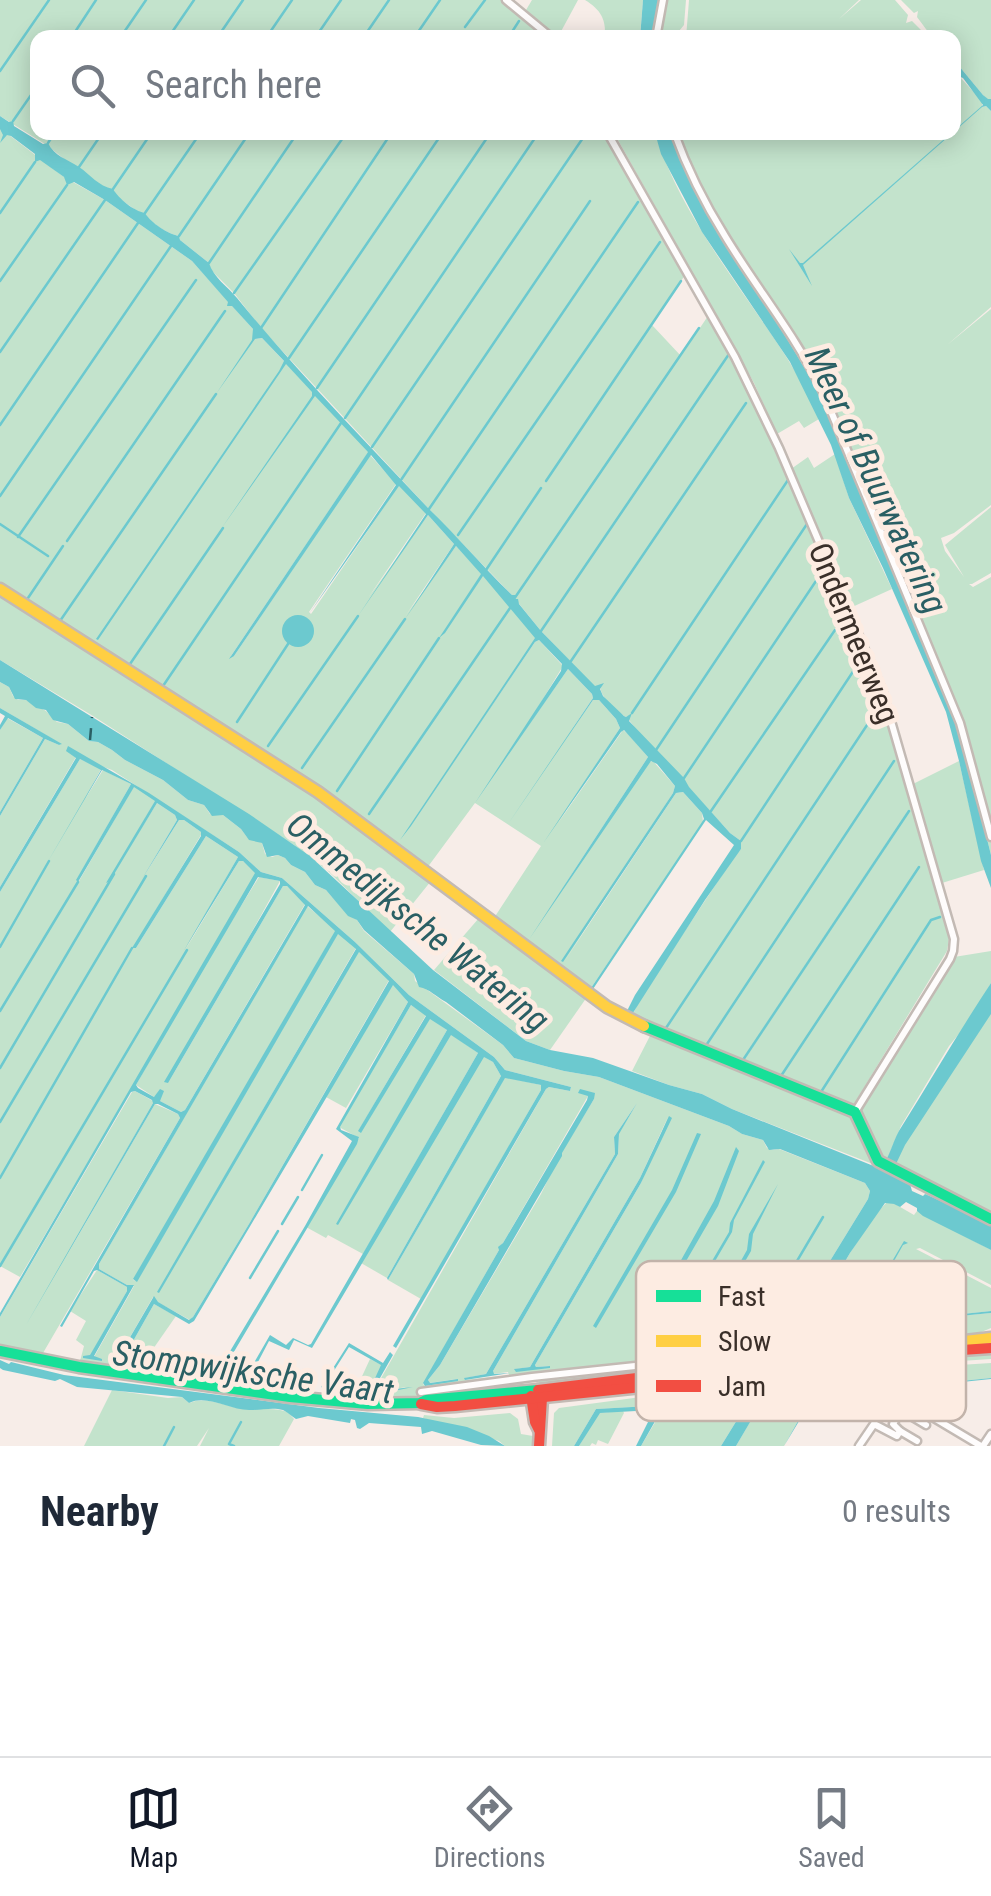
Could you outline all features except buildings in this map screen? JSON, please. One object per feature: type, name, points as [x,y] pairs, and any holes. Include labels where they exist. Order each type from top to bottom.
[{"type":"street","points":[[506,0],[542,30]]},
{"type":"street","points":[[657,30],[663,0]]},
{"type":"street","name":"Ondermeerweg","points":[[612,140],[752,390],[882,690],[954,939],[950,960],[855,1112]]},
{"type":"street","points":[[678,140],[715,220],[796,342],[823,392],[964,735],[991,837]]},
{"type":"street","points":[[0,589],[318,792],[607,1007],[653,1030],[855,1112],[872,1151],[887,1166],[991,1218]]},
{"type":"street","points":[[966,1341],[991,1338]]},
{"type":"street","points":[[966,1350],[991,1348]]},
{"type":"street","points":[[0,1351],[64,1366],[367,1405],[636,1378]]},
{"type":"street","points":[[535,1391],[636,1374]]},
{"type":"street","points":[[535,1391],[542,1422],[539,1446]]},
{"type":"street","points":[[896,1421],[897,1432]]},
{"type":"street","points":[[919,1421],[926,1425]]},
{"type":"street","points":[[941,1421],[987,1440]]},
{"type":"street","points":[[859,1446],[874,1424],[917,1440]]},
{"type":"green space","points":[[0,0],[501,0],[539,30],[30,30],[30,135],[0,116]]},
{"type":"green space","points":[[532,0],[578,0],[562,30],[550,30],[526,10]]},
{"type":"green space","points":[[585,0],[643,0],[641,30],[605,30],[595,7]]},
{"type":"green space","points":[[659,0],[686,0],[684,25],[680,30],[655,30]]},
{"type":"green space","points":[[689,0],[859,0],[839,19],[861,0],[895,0],[908,15],[906,23],[912,21],[921,30],[687,30]]},
{"type":"green space","points":[[901,0],[991,0],[991,99],[961,68],[961,30],[928,30],[917,17],[918,11],[914,13]]},
{"type":"green space","points":[[961,78],[982,101],[982,107],[991,111],[991,307],[947,345],[991,309],[991,505],[941,538],[945,551],[964,577],[945,545],[991,507],[991,573],[969,584],[973,587],[991,577],[991,855],[962,738],[819,394],[720,234],[673,140],[961,140]]},
{"type":"green space","points":[[0,128],[64,177],[105,200],[192,261],[253,329],[255,339],[262,338],[369,451],[231,656],[370,455],[396,484],[309,612],[399,485],[426,513],[368,598],[428,515],[454,544],[406,615],[456,546],[482,574],[442,635],[483,575],[535,636],[427,801],[539,640],[563,666],[518,740],[568,669],[593,698],[570,732],[593,700],[599,700],[620,728],[558,823],[623,730],[648,757],[564,886],[649,762],[653,761],[675,786],[564,962],[676,793],[683,792],[702,813],[703,822],[591,988],[494,918],[541,846],[475,803],[427,868],[298,774],[0,584]]},
{"type":"green space","points":[[38,140],[609,140],[685,275],[652,325],[681,356],[708,316],[751,395],[881,704],[942,910],[949,939],[947,951],[854,1104],[848,1105],[629,1017],[741,849],[741,841],[640,734],[628,716],[609,703],[600,685],[595,687],[541,631],[512,595],[261,328],[209,263],[179,236],[160,228]]},
{"type":"green space","points":[[618,140],[657,140],[696,221],[787,358],[819,419],[804,428],[799,421],[777,434],[754,383]]},
{"type":"green space","points":[[835,454],[849,498],[892,589],[850,608],[791,469],[808,457],[814,468]]},
{"type":"green space","points":[[0,593],[306,790],[431,881],[390,932],[328,871],[294,845],[0,660]]},
{"type":"green space","points":[[0,682],[18,700],[46,711],[89,741],[98,742],[163,780],[188,800],[204,805],[210,814],[223,815],[247,837],[262,843],[265,854],[285,858],[305,872],[414,974],[415,981],[503,1045],[514,1058],[599,1077],[763,1140],[767,1148],[779,1149],[865,1183],[870,1191],[868,1199],[830,1261],[636,1261],[636,1366],[520,1380],[526,1386],[522,1388],[396,1400],[352,1398],[370,1359],[382,1365],[371,1387],[379,1394],[406,1387],[379,1392],[376,1387],[546,1089],[570,1091],[571,1087],[505,1070],[494,1057],[409,995],[282,878],[261,872],[239,852],[112,770],[76,757],[0,887],[0,816],[45,739],[61,744],[0,708]],"holes":[[[588,1096],[594,1099],[428,1380],[429,1383],[457,1379],[425,1386],[423,1384],[499,1247]],[[637,1103],[619,1133],[618,1154],[493,1371],[509,1375],[465,1380],[486,1374],[615,1154],[614,1137]],[[668,1117],[641,1183],[535,1365],[550,1368],[515,1369],[530,1367],[640,1178]]]},
{"type":"green space","points":[[7,718],[43,738],[0,812],[0,730]]},
{"type":"green space","points":[[80,759],[101,769],[85,799],[103,770],[131,784],[79,881],[134,786],[156,800],[108,882],[157,803],[177,820],[144,876],[179,820],[201,832],[133,948],[206,836],[238,857],[185,950],[239,861],[256,873],[207,961],[259,877],[280,881],[168,1083],[283,886],[305,904],[181,1112],[160,1101],[163,1092],[154,1097],[136,1085],[189,991],[20,1277],[0,1266],[0,892]]},
{"type":"green space","points":[[959,761],[984,870],[942,883],[913,784]]},
{"type":"green space","points":[[307,906],[336,930],[133,1280],[137,1281],[338,933],[356,948],[158,1292],[359,951],[389,980],[193,1317],[190,1320],[153,1297],[118,1358],[111,1360],[213,1376],[226,1383],[79,1365],[84,1346],[76,1340],[86,1321],[70,1311],[97,1270],[127,1287],[90,1356],[83,1357],[94,1357],[134,1286],[99,1269],[99,1264]]},
{"type":"green space","points":[[479,918],[587,997],[550,1050],[526,1041],[434,970]]},
{"type":"green space","points":[[991,951],[991,983],[901,1126],[886,1162],[879,1158],[860,1113],[954,957]]},
{"type":"green space","points":[[393,984],[408,1002],[346,1108],[326,1097]]},
{"type":"green space","points":[[411,1005],[426,1015],[361,1132],[430,1018],[447,1030],[337,1224],[451,1034],[478,1053],[363,1254],[306,1227],[359,1138],[339,1127]]},
{"type":"green space","points":[[991,1013],[991,1224],[930,1197],[925,1194],[927,1190],[887,1171],[895,1165],[904,1145]]},
{"type":"green space","points":[[652,1032],[849,1111],[869,1152],[883,1168],[702,1094],[632,1071]]},
{"type":"green space","points":[[483,1056],[493,1062],[501,1076],[387,1278],[361,1263]]},
{"type":"green space","points":[[505,1077],[541,1085],[541,1090],[421,1299],[388,1280]]},
{"type":"green space","points":[[135,1091],[153,1103],[64,1260],[155,1104],[180,1118],[43,1353],[38,1357],[3,1348],[0,1317]]},
{"type":"green space","points":[[887,1202],[895,1204],[914,1215],[917,1211],[991,1250],[991,1285],[966,1272],[966,1261],[945,1261],[920,1248],[916,1249],[939,1261],[845,1261]]},
{"type":"green space","points":[[966,1275],[991,1288],[991,1311],[966,1314]]},
{"type":"green space","points":[[154,1304],[176,1316],[144,1362],[124,1361],[123,1359]]},
{"type":"green space","points":[[991,1313],[991,1328],[966,1334],[966,1315]]},
{"type":"green space","points":[[966,1354],[991,1354],[991,1359],[966,1361]]},
{"type":"green space","points":[[991,1363],[991,1378],[966,1381],[966,1365]]},
{"type":"green space","points":[[636,1366],[636,1376],[540,1386],[538,1379]]},
{"type":"green space","points":[[112,1390],[182,1397],[189,1403],[203,1400],[240,1408],[280,1410],[294,1419],[279,1446],[200,1446],[209,1428],[197,1446],[84,1446]]},
{"type":"green space","points":[[636,1398],[636,1407],[596,1409],[574,1446],[552,1446],[554,1413],[559,1408]]},
{"type":"green space","points":[[623,1411],[608,1444],[598,1440],[596,1445],[579,1446],[598,1413]]},
{"type":"green space","points":[[510,1413],[518,1419],[521,1434],[533,1436],[534,1446],[505,1446],[423,1418],[424,1415],[454,1418]]},
{"type":"green space","points":[[656,1421],[736,1421],[721,1446],[641,1446]]},
{"type":"green space","points":[[751,1421],[798,1421],[784,1446],[736,1446]]},
{"type":"water","points":[[643,0],[659,0],[655,30],[641,30]]},
{"type":"water","points":[[961,68],[991,99],[991,111],[982,107],[961,126],[983,105],[963,78]]},
{"type":"water","points":[[0,116],[13,121],[30,140],[48,143],[57,154],[113,189],[127,204],[179,236],[209,263],[217,277],[331,405],[515,595],[541,631],[595,686],[604,683],[600,689],[603,696],[624,716],[632,713],[629,721],[741,841],[741,849],[631,1016],[625,1015],[635,995],[734,845],[706,820],[591,992],[588,988],[704,819],[683,792],[676,793],[561,961],[673,793],[675,786],[651,761],[530,938],[648,757],[624,730],[621,732],[544,842],[620,728],[599,700],[593,700],[508,824],[593,698],[568,669],[475,803],[561,671],[562,664],[539,640],[400,840],[535,638],[483,576],[439,638],[481,574],[456,546],[405,619],[454,544],[428,515],[358,616],[426,514],[399,486],[309,614],[396,485],[371,455],[229,659],[368,452],[315,396],[221,529],[312,396],[286,364],[96,639],[284,361],[262,338],[255,339],[216,394],[252,340],[253,329],[232,306],[227,306],[228,302],[192,261],[105,200],[74,182],[67,185],[64,177],[40,160],[35,162],[35,154],[11,136],[0,143]]},
{"type":"water","points":[[657,140],[673,140],[701,201],[819,394],[962,738],[991,855],[991,888],[981,861],[946,712],[849,498],[831,445],[790,362],[702,232]]},
{"type":"water","points":[[945,140],[803,265],[812,286],[789,249],[803,263]]},
{"type":"water","points":[[298,615],[309,620],[314,631],[309,642],[298,647],[287,642],[282,631],[287,620]]},
{"type":"water","points":[[0,660],[249,814],[310,856],[433,970],[526,1041],[593,1058],[702,1094],[881,1169],[899,1131],[991,983],[991,1014],[895,1166],[890,1165],[887,1171],[910,1184],[912,1191],[991,1224],[991,1250],[923,1216],[906,1202],[900,1207],[885,1203],[845,1261],[830,1261],[868,1199],[870,1191],[865,1183],[780,1149],[769,1150],[763,1140],[599,1077],[514,1058],[503,1045],[446,1002],[419,987],[414,974],[305,872],[278,855],[267,857],[262,843],[249,840],[223,815],[212,816],[204,805],[188,800],[163,780],[98,742],[89,741],[68,724],[53,720],[46,710],[15,699],[9,687],[0,682]]},
{"type":"water","points":[[0,708],[62,744],[45,739],[0,816],[43,738],[8,718],[0,730],[5,716]]},
{"type":"water","points":[[68,746],[149,793],[239,852],[261,872],[282,878],[409,995],[494,1057],[505,1070],[571,1087],[570,1091],[546,1089],[396,1348],[393,1346],[541,1090],[541,1085],[505,1078],[388,1280],[501,1076],[493,1062],[484,1057],[312,1348],[294,1340],[289,1350],[269,1341],[248,1381],[235,1381],[244,1380],[270,1335],[286,1345],[293,1338],[311,1344],[478,1053],[451,1035],[336,1224],[447,1030],[430,1019],[361,1133],[358,1131],[426,1016],[411,1005],[340,1127],[359,1137],[357,1144],[222,1372],[226,1381],[203,1374],[217,1373],[352,1141],[336,1129],[408,1002],[393,985],[194,1321],[189,1324],[154,1304],[123,1359],[141,1363],[146,1357],[148,1366],[111,1361],[118,1358],[154,1296],[189,1320],[193,1317],[389,981],[359,952],[157,1292],[356,949],[338,934],[137,1282],[133,1279],[335,931],[308,906],[99,1264],[99,1269],[134,1285],[94,1356],[102,1361],[83,1356],[90,1355],[127,1287],[94,1271],[60,1326],[180,1118],[158,1104],[26,1325],[153,1103],[135,1091],[0,1317],[255,873],[239,861],[183,952],[238,857],[206,836],[136,948],[132,948],[201,832],[179,820],[142,879],[177,820],[157,803],[106,883],[155,801],[134,787],[78,882],[131,784],[102,770],[47,863],[101,770],[80,759],[0,892],[76,758],[66,751]],"holes":[[[258,877],[280,881],[164,1082],[168,1083],[283,886],[305,905],[181,1112],[160,1101],[164,1091],[160,1089],[154,1097],[136,1085]]]},
{"type":"water","points":[[580,1089],[595,1093],[594,1099],[428,1380],[458,1381],[425,1386],[423,1383],[498,1247],[587,1100],[588,1096],[578,1093]]},
{"type":"water","points":[[637,1103],[619,1134],[618,1154],[493,1371],[510,1373],[465,1380],[486,1374],[615,1154],[614,1137]]},
{"type":"water","points":[[669,1116],[672,1118],[641,1183],[535,1365],[550,1368],[516,1372],[514,1369],[530,1367],[640,1178]]},
{"type":"water","points":[[697,1133],[701,1134],[676,1192],[596,1328],[593,1326],[672,1190]]},
{"type":"water","points":[[736,1147],[739,1151],[718,1206],[686,1261],[681,1261],[714,1201]]},
{"type":"water","points":[[763,1160],[732,1232],[712,1261]]},
{"type":"water","points":[[778,1184],[753,1234],[751,1251],[745,1261],[741,1261],[749,1234]]},
{"type":"water","points":[[349,1343],[383,1363],[390,1352],[393,1355],[376,1385],[377,1391],[413,1387],[372,1392],[381,1365],[349,1347],[321,1387]]},
{"type":"water","points":[[0,1360],[64,1375],[418,1417],[467,1427],[505,1446],[481,1445],[432,1431],[422,1434],[421,1427],[369,1423],[360,1429],[351,1419],[350,1423],[308,1416],[296,1419],[279,1409],[243,1410],[204,1400],[189,1403],[182,1397],[77,1387],[60,1379],[3,1370]]},
{"type":"water","points":[[636,1407],[636,1411],[600,1413],[579,1446],[574,1446],[596,1409]]},
{"type":"water","points":[[648,1421],[655,1421],[641,1446],[636,1446]]},
{"type":"water","points":[[736,1421],[751,1421],[736,1446],[721,1446]]},
{"type":"waterway","points":[[0,71],[49,0]]},
{"type":"waterway","points":[[76,30],[96,0]]},
{"type":"waterway","points":[[125,30],[146,0]]},
{"type":"waterway","points":[[173,30],[194,0]]},
{"type":"waterway","points":[[222,30],[243,0]]},
{"type":"waterway","points":[[271,30],[292,0]]},
{"type":"waterway","points":[[320,30],[341,0]]},
{"type":"waterway","points":[[368,30],[389,0]]},
{"type":"waterway","points":[[419,30],[440,0]]},
{"type":"waterway","points":[[465,27],[485,0]]},
{"type":"waterway","points":[[513,30],[519,21]]},
{"type":"waterway","points":[[13,121],[30,97]]},
{"type":"waterway","points":[[79,167],[98,140]]},
{"type":"waterway","points":[[113,189],[147,140]]},
{"type":"waterway","points":[[145,213],[195,140]]},
{"type":"waterway","points":[[179,236],[245,140]]},
{"type":"waterway","points":[[209,263],[293,140]]},
{"type":"waterway","points":[[234,293],[341,140]]},
{"type":"waterway","points":[[261,328],[387,140]]},
{"type":"waterway","points":[[289,358],[438,140]]},
{"type":"waterway","points":[[317,388],[486,140]]},
{"type":"waterway","points":[[345,418],[534,140]]},
{"type":"waterway","points":[[372,447],[582,140]]},
{"type":"waterway","points":[[0,213],[35,162]]},
{"type":"waterway","points":[[0,281],[67,185]]},
{"type":"waterway","points":[[0,352],[105,200]]},
{"type":"waterway","points":[[401,480],[590,201]]},
{"type":"waterway","points":[[429,509],[638,202]]},
{"type":"waterway","points":[[0,425],[138,223]]},
{"type":"waterway","points":[[458,535],[660,242]]},
{"type":"waterway","points":[[0,496],[171,246]]},
{"type":"waterway","points":[[18,537],[196,280]]},
{"type":"waterway","points":[[546,481],[681,281]]},
{"type":"waterway","points":[[67,541],[225,311]]},
{"type":"waterway","points":[[514,599],[699,328]]},
{"type":"waterway","points":[[541,631],[729,354]]},
{"type":"waterway","points":[[60,621],[216,394]]},
{"type":"waterway","points":[[571,661],[746,403]]},
{"type":"waterway","points":[[163,686],[341,423]]},
{"type":"waterway","points":[[632,713],[788,480]]},
{"type":"waterway","points":[[486,570],[541,488]]},
{"type":"waterway","points":[[0,524],[48,556]]},
{"type":"waterway","points":[[656,750],[807,524]]},
{"type":"waterway","points":[[130,664],[223,528]]},
{"type":"waterway","points":[[28,598],[63,546]]},
{"type":"waterway","points":[[684,778],[818,578]]},
{"type":"waterway","points":[[35,605],[71,628]]},
{"type":"waterway","points":[[369,814],[510,608]]},
{"type":"waterway","points":[[268,746],[358,616]]},
{"type":"waterway","points":[[302,768],[405,619]]},
{"type":"waterway","points":[[711,811],[835,630]]},
{"type":"waterway","points":[[79,633],[301,776]]},
{"type":"waterway","points":[[337,791],[439,638]]},
{"type":"waterway","points":[[237,722],[288,644]]},
{"type":"waterway","points":[[741,841],[860,661]]},
{"type":"waterway","name":"Ommedijksche Watering","points":[[138,683],[306,790],[369,836]]},
{"type":"waterway","points":[[666,1028],[881,704]]},
{"type":"waterway","points":[[707,1044],[894,761]]},
{"type":"waterway","points":[[340,803],[354,813]]},
{"type":"waterway","points":[[743,1060],[909,811]]},
{"type":"waterway","points":[[359,816],[397,845]]},
{"type":"waterway","points":[[0,947],[49,861]]},
{"type":"waterway","points":[[781,1076],[919,867]]},
{"type":"waterway","points":[[0,1068],[114,874]]},
{"type":"waterway","points":[[0,1122],[146,876]]},
{"type":"waterway","points":[[0,1011],[78,882]]},
{"type":"waterway","points":[[821,1092],[931,920],[940,917]]},
{"type":"waterway","points":[[0,1178],[132,948]]},
{"type":"waterway","points":[[0,1266],[187,950]]},
{"type":"waterway","points":[[302,1190],[322,1155]]},
{"type":"waterway","points":[[282,1224],[298,1197]]},
{"type":"waterway","points":[[797,1261],[823,1217]]},
{"type":"waterway","points":[[250,1278],[278,1231]]},
{"type":"waterway","points":[[234,1446],[229,1444],[241,1422]]},
{"type":"waterway","points":[[164,1446],[174,1427]]},
{"type":"ferry route","points":[[90,740],[92,717]]},
{"type":"traffic: fast","points":[[644,1026],[855,1112],[878,1161],[991,1219]]},
{"type":"traffic: fast","points":[[0,1351],[79,1367],[368,1404],[420,1403],[538,1390]]},
{"type":"traffic: slow","points":[[0,589],[318,792],[607,1007],[644,1026]]},
{"type":"traffic: slow","points":[[966,1341],[991,1338]]},
{"type":"traffic: jam","points":[[966,1350],[991,1348]]},
{"type":"traffic: jam","points":[[538,1390],[636,1378]]},
{"type":"traffic: jam","points":[[421,1404],[455,1406],[636,1388]]},
{"type":"traffic: jam","points":[[539,1394],[539,1446]]},
{"type":"traffic: jam","points":[[531,1396],[539,1430]]},
{"type":"water label","name":"Meer of Buurwatering","points":[[876,480]]},
{"type":"water label","name":"Stompwijksche Vaart","points":[[253,1372]]}]
